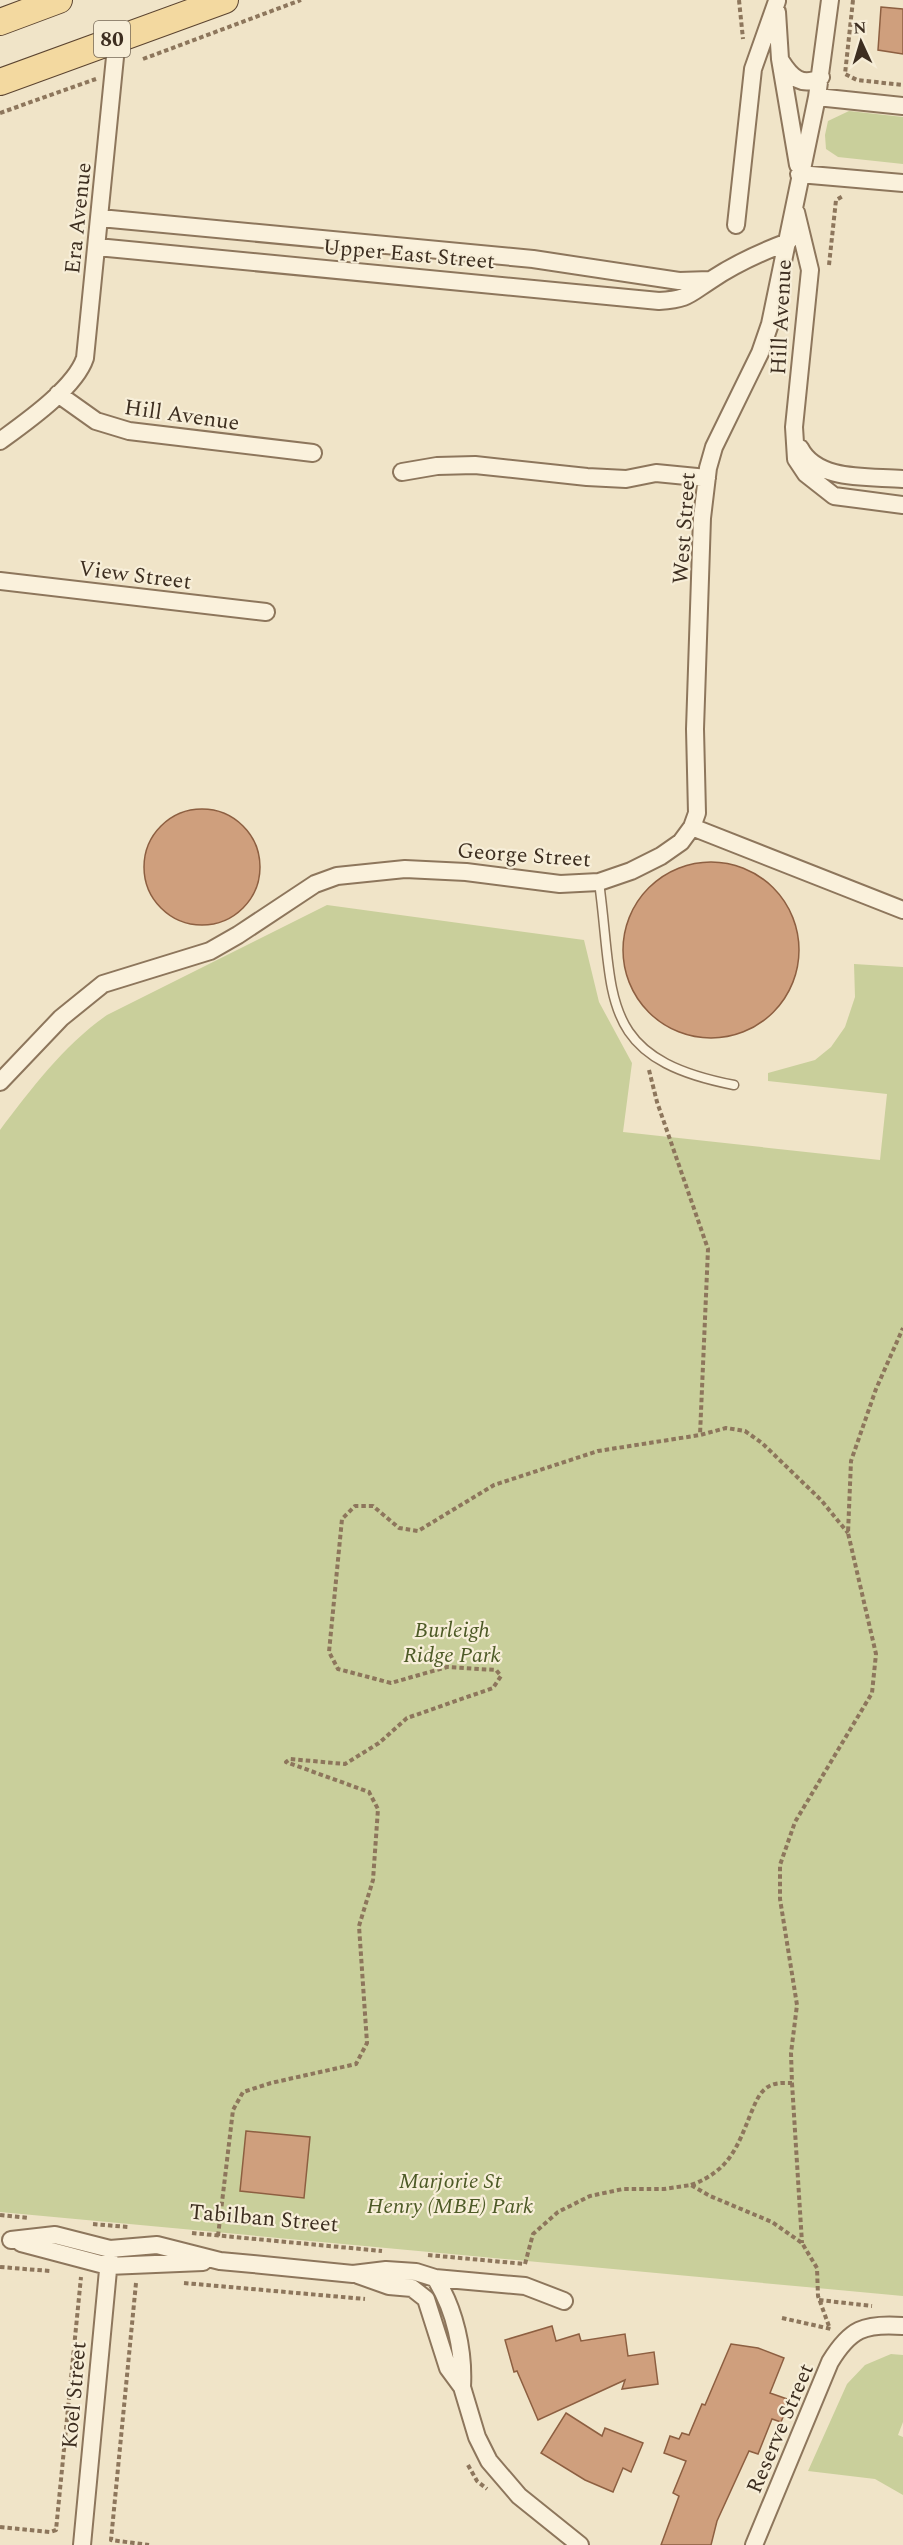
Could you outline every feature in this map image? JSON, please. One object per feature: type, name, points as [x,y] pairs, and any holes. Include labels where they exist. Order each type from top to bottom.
[{"type":"main road","points":[[0,22],[59,0]]},
{"type":"main road","name":"80","points":[[0,82],[117,37],[225,0]]},
{"type":"street","name":"West Street","points":[[692,827],[698,798],[694,729],[702,518],[707,478],[714,447],[766,337],[796,211],[800,174],[817,97],[830,0]]},
{"type":"street","name":"West Street","points":[[777,1],[780,59],[800,174]]},
{"type":"street","points":[[736,225],[753,69],[777,1]]},
{"type":"street","name":"Era Avenue","points":[[58,394],[76,375],[85,358],[117,37]]},
{"type":"street","points":[[780,59],[791,75],[800,81],[810,82],[820,77]]},
{"type":"street","points":[[790,116],[817,97],[903,106]]},
{"type":"street","points":[[800,174],[903,183]]},
{"type":"street","name":"Hill Avenue","points":[[796,211],[810,270],[794,427],[794,448],[798,464],[829,493],[842,498],[903,505]]},
{"type":"street","name":"Upper East Street","points":[[100,218],[533,259],[679,281],[710,280]]},
{"type":"street","name":"Upper East Street","points":[[97,247],[511,285],[645,301],[686,297],[710,280],[757,254],[788,242]]},
{"type":"street","points":[[0,441],[58,394]]},
{"type":"street","name":"Hill Avenue","points":[[58,394],[96,421],[122,429],[313,453]]},
{"type":"street","name":"Hill Avenue","points":[[794,427],[802,453],[820,469],[903,479]]},
{"type":"street","points":[[402,472],[469,465],[587,477],[626,478],[656,473],[707,478]]},
{"type":"street","name":"View Street","points":[[0,580],[266,612]]},
{"type":"street","points":[[692,827],[903,910]]},
{"type":"street","name":"George Street","points":[[0,1082],[16,1063],[90,993],[103,984],[210,951],[315,884],[337,876],[364,871],[425,869],[560,884],[599,882],[631,872],[661,856],[681,842],[692,827]]},
{"type":"street","name":"Tabilban Street","points":[[6,2240],[55,2235],[110,2249],[157,2245],[220,2261]]},
{"type":"street","name":"Tabilban Street","points":[[6,2240],[108,2266],[220,2261],[353,2274],[386,2270],[416,2272],[435,2278],[525,2286],[564,2301]]},
{"type":"street","name":"Koel Street","points":[[82,2545],[110,2249]]},
{"type":"street","points":[[353,2274],[421,2293],[426,2299],[448,2368],[462,2387]]},
{"type":"street","points":[[421,2293],[435,2278],[445,2296],[459,2339],[463,2367],[462,2387],[477,2437],[498,2474],[519,2496],[580,2545]]},
{"type":"street","points":[[852,2333],[866,2326],[883,2324],[903,2326]]},
{"type":"street","name":"Reserve Street","points":[[754,2545],[831,2362],[852,2333]]},
{"type":"lane","points":[[599,882],[605,927],[606,960],[612,993],[623,1025],[644,1051],[678,1071],[698,1078],[734,1085]]},
{"type":"path","points":[[143,59],[301,0]]},
{"type":"path","points":[[740,0],[743,44]]},
{"type":"path","points":[[853,0],[845,74],[857,80],[903,85]]},
{"type":"path","points":[[0,113],[96,78]]},
{"type":"path","points":[[828,276],[836,200],[844,195]]},
{"type":"path","points":[[644,1051],[657,1102],[708,1249],[700,1435]]},
{"type":"path","points":[[802,2243],[791,2053],[797,2006],[780,1899],[780,1865],[795,1822],[872,1693],[876,1654],[848,1533],[850,1461],[876,1389],[903,1328]]},
{"type":"path","points":[[218,2236],[233,2110],[243,2092],[271,2083],[356,2064],[367,2043],[359,1926],[373,1880],[378,1809],[369,1792],[286,1762],[290,1759],[345,1764],[379,1743],[407,1718],[492,1688],[501,1676],[496,1670],[447,1667],[391,1683],[338,1670],[329,1652],[342,1518],[355,1506],[373,1506],[399,1528],[418,1532],[494,1485],[598,1451],[700,1435],[726,1428],[744,1431],[794,1471],[848,1533]]},
{"type":"path","points":[[426,2255],[525,2264],[534,2234],[558,2212],[590,2196],[622,2189],[664,2189],[691,2185],[710,2178],[725,2165],[740,2142],[758,2098],[766,2088],[775,2083],[792,2083]]},
{"type":"path","points":[[691,2185],[710,2196],[772,2222],[802,2243],[817,2268],[819,2300],[830,2329]]},
{"type":"path","points":[[0,2215],[34,2218]]},
{"type":"path","points":[[92,2224],[137,2228]]},
{"type":"path","name":"Tabilban Street","points":[[183,2233],[392,2252]]},
{"type":"path","points":[[0,2266],[58,2272]]},
{"type":"path","name":"Koel Street","points":[[0,2527],[50,2532],[56,2530],[81,2275],[70,2273]]},
{"type":"path","points":[[140,2280],[133,2295],[111,2540],[149,2545]]},
{"type":"path","points":[[174,2282],[368,2299]]},
{"type":"path","points":[[819,2300],[859,2305]]},
{"type":"path","points":[[782,2318],[852,2333]]},
{"type":"green space","points":[[849,111],[903,117],[903,164],[838,157],[826,149],[825,135],[828,121]]},
{"type":"green space","name":"Burleigh Ridge Park","points":[[327,905],[584,940],[599,1002],[632,1063],[623,1132],[880,1160],[887,1094],[768,1081],[768,1073],[815,1060],[831,1047],[845,1027],[855,997],[854,964],[903,967],[903,2296],[0,2212],[0,1130],[62,1054],[107,1015]]},
{"type":"green space","points":[[891,2354],[903,2355],[903,2422],[898,2435],[903,2437],[903,2495],[875,2479],[808,2471],[847,2384],[865,2365]]},
{"type":"building","points":[[881,7],[903,9],[903,54],[878,50]]},
{"type":"building","points":[[202,809],[224,814],[243,826],[255,845],[260,867],[255,889],[243,908],[224,920],[202,925],[180,920],[161,908],[149,889],[144,867],[149,845],[161,826],[180,814]]},
{"type":"building","points":[[711,862],[745,869],[760,877],[773,888],[784,901],[792,916],[799,950],[792,984],[784,999],[773,1012],[760,1023],[745,1031],[711,1038],[677,1031],[662,1023],[649,1012],[638,999],[630,984],[623,950],[630,916],[638,901],[649,888],[662,877],[677,869]]},
{"type":"building","points":[[246,2131],[310,2137],[304,2198],[240,2191]]},
{"type":"building","points":[[552,2326],[556,2341],[579,2334],[581,2341],[625,2334],[628,2356],[654,2352],[658,2384],[622,2389],[625,2380],[538,2420],[517,2371],[514,2372],[505,2340]]},
{"type":"building","points":[[731,2344],[758,2348],[784,2358],[770,2393],[790,2400],[781,2422],[772,2419],[758,2454],[749,2451],[717,2521],[711,2545],[661,2545],[679,2496],[673,2493],[686,2461],[664,2453],[670,2436],[679,2439],[682,2433],[689,2435],[702,2404],[705,2405]]},
{"type":"building","points":[[566,2413],[602,2436],[605,2428],[643,2443],[631,2472],[623,2468],[613,2492],[585,2480],[541,2453]]},
{"type":"park label","name":"Marjorie St Henry (MBE) Park","points":[[450,2192]]}]
